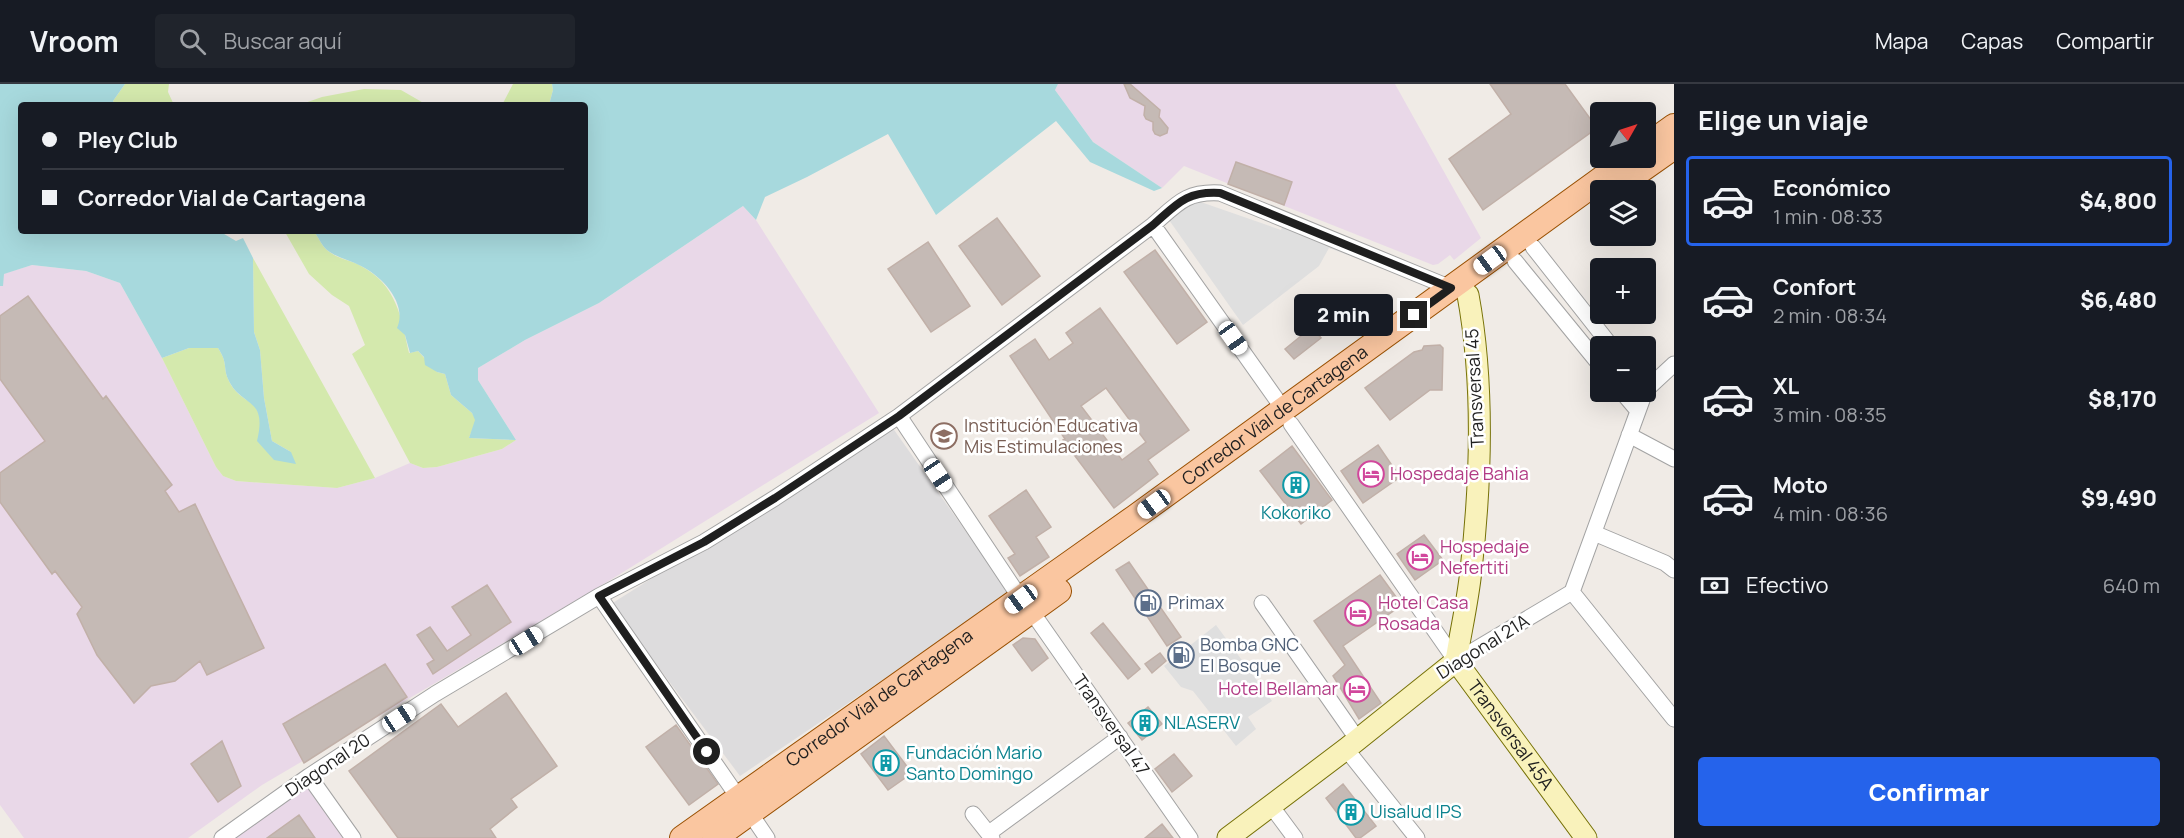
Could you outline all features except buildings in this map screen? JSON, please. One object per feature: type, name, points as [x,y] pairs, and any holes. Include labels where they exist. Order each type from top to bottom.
[{"type":"main road","points":[[1656,139],[1674,126]]},
{"type":"main road","points":[[1627,180],[1674,147]]},
{"type":"main road","name":"Corredor Vial de Cartagena","points":[[682,838],[744,805],[1026,605],[1459,291],[1617,168]]},
{"type":"main road","name":"Corredor Vial de Cartagena","points":[[1459,291],[1524,254],[1590,206]]},
{"type":"main road","name":"Corredor Vial de Cartagena","points":[[715,838],[744,805]]},
{"type":"street","name":"Diagonal 20","points":[[222,838],[309,776],[435,694],[599,596],[704,542],[899,416],[1153,225],[1183,199],[1202,192],[1220,193],[1459,291]]},
{"type":"street","name":"Transversal 45A","points":[[1153,225],[1455,661],[1586,838]]},
{"type":"street","points":[[1524,254],[1602,336]]},
{"type":"street","points":[[1524,254],[1590,350]]},
{"type":"street","name":"Transversal 45","points":[[1455,661],[1471,571],[1479,483],[1478,394],[1459,291]]},
{"type":"street","points":[[1656,381],[1674,364]]},
{"type":"street","points":[[1630,402],[1638,411]]},
{"type":"street","points":[[1641,402],[1572,592],[1674,719]]},
{"type":"street","name":"Transversal 47","points":[[899,416],[1026,605],[1190,838]]},
{"type":"street","points":[[1629,435],[1674,459]]},
{"type":"street","points":[[1594,533],[1665,563],[1674,570]]},
{"type":"street","name":"Diagonal 21A","points":[[1228,838],[1272,807],[1455,661],[1572,592]]},
{"type":"street","points":[[599,596],[767,838]]},
{"type":"street","points":[[1262,603],[1352,744],[1417,838]]},
{"type":"street","points":[[973,814],[990,836],[1120,737]]},
{"type":"street","points":[[309,776],[353,838]]},
{"type":"street","points":[[1272,807],[1295,838]]},
{"type":"shaded area","points":[[1058,84],[1395,84],[1481,238],[1454,260],[1450,255],[1433,265],[1184,166],[1162,188],[1093,142],[1055,90]]},
{"type":"shaded area","points":[[1195,200],[1281,230],[1283,225],[1421,282],[1329,248],[1319,266],[1243,325],[1169,220]]},
{"type":"shaded area","points":[[743,206],[756,220],[879,413],[612,579],[262,785],[188,838],[24,838],[0,805],[0,286],[3,286],[3,274],[32,265],[86,271],[120,283],[162,358],[216,467],[223,476],[236,481],[337,488],[375,478],[410,463],[423,468],[437,467],[502,449],[516,440],[478,380],[478,368],[525,340],[599,303]]},
{"type":"shaded area","points":[[892,427],[1010,594],[740,776],[611,604]]},
{"type":"shaded area","points":[[1216,625],[1272,701],[1248,717],[1256,729],[1236,746],[1193,691],[1181,687],[1164,666]]},
{"type":"shaded area","points":[[305,781],[343,838],[221,838]]},
{"type":"green space","points":[[125,84],[169,84],[168,92],[173,102],[114,102]]},
{"type":"green space","points":[[513,84],[552,84],[550,102],[504,102]]},
{"type":"green space","points":[[364,89],[401,90],[422,102],[308,102]]},
{"type":"green space","points":[[286,234],[316,234],[323,246],[331,253],[361,266],[383,283],[396,303],[409,353],[418,351],[437,372],[445,374],[451,395],[472,413],[476,420],[469,438],[516,440],[502,449],[437,467],[423,468],[410,463],[352,354],[365,345],[349,306],[332,295],[309,274]]},
{"type":"green space","points":[[253,258],[375,478],[337,488],[236,481],[223,476],[216,467],[162,358],[189,348],[218,348],[233,388],[256,409],[260,426],[258,441],[291,452],[272,441],[264,398],[260,350],[254,332]]},
{"type":"water","points":[[0,84],[125,84],[114,102],[18,102],[18,234],[224,234],[236,241],[243,238],[253,258],[254,332],[260,350],[264,398],[272,441],[291,452],[296,464],[274,460],[257,441],[259,416],[252,404],[233,388],[218,348],[189,348],[162,358],[120,283],[86,271],[32,265],[4,274],[3,286],[0,286]]},
{"type":"water","points":[[552,84],[1058,84],[1055,90],[1093,142],[1162,188],[1154,191],[1090,162],[1056,121],[936,215],[888,134],[765,197],[756,220],[743,206],[599,303],[525,340],[478,368],[478,380],[516,440],[469,438],[475,420],[472,413],[451,395],[445,374],[425,365],[424,357],[418,351],[410,353],[405,335],[397,328],[399,310],[396,300],[385,284],[369,271],[327,250],[316,234],[588,234],[588,102],[550,102]]},
{"type":"place","name":"Institución Educativa Mis Estimulaciones","points":[[944,436]]},
{"type":"place","name":"Hospedaje Bahia","points":[[1371,474]]},
{"type":"place","name":"Kokoriko","points":[[1296,485]]},
{"type":"place","name":"Hospedaje Nefertiti","points":[[1420,557]]},
{"type":"place","name":"Primax","points":[[1148,603]]},
{"type":"place","name":"Hotel Casa Rosada","points":[[1358,613]]},
{"type":"place","name":"Bomba GNC El Bosque","points":[[1181,655]]},
{"type":"place","name":"Hotel Bellamar","points":[[1357,689]]},
{"type":"place","name":"NLASERV","points":[[1145,723]]},
{"type":"place","name":"Fundación Mario Santo Domingo","points":[[886,763]]},
{"type":"place","name":"Uisalud IPS","points":[[1351,812]]},
{"type":"route","points":[[707,752],[599,596],[704,542],[899,416],[1153,225],[1183,199],[1202,192],[1220,193],[1451,288],[1414,315]]}]
